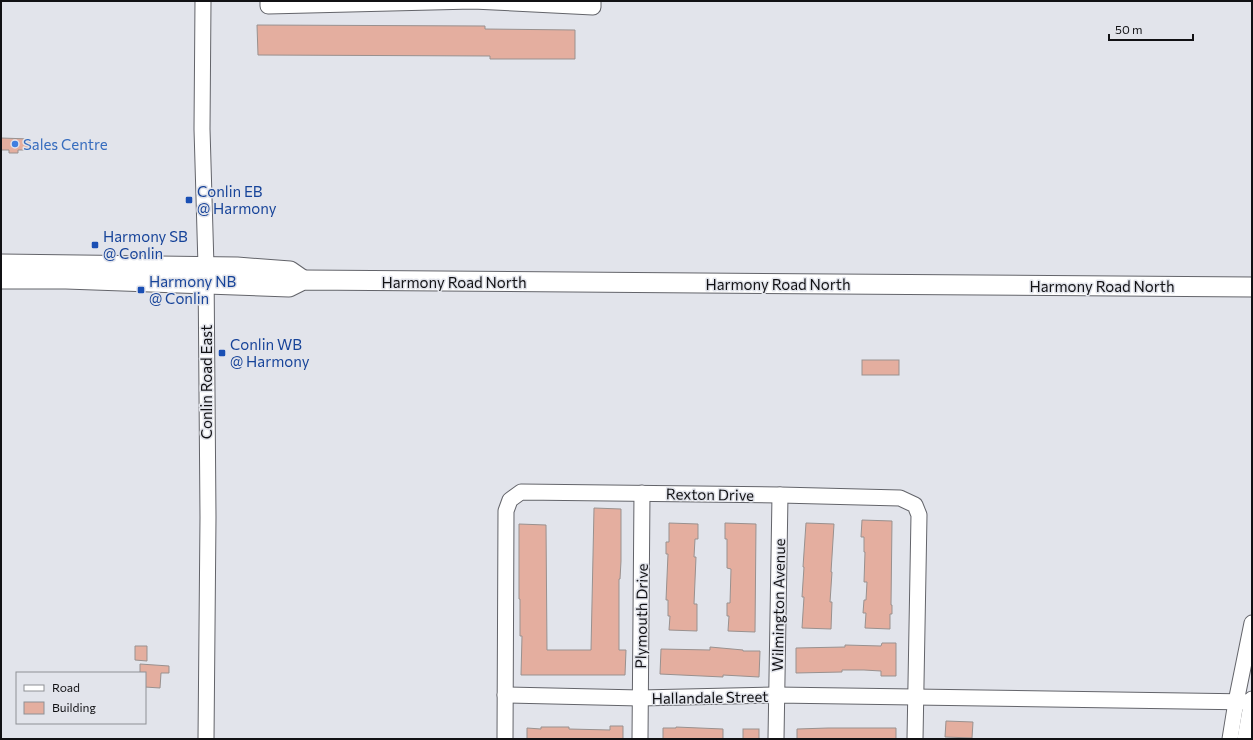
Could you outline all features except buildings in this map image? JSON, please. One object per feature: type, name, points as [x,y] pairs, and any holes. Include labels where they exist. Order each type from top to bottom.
[{"type":"main road","name":"Harmony Road North","points":[[1,264],[206,275],[290,287],[304,280],[1252,287]]},
{"type":"main road","name":"Harmony Road North","points":[[1,279],[66,279],[206,275]]},
{"type":"street","name":"Conlin Road East","points":[[203,1],[202,129],[206,275],[208,516],[206,739]]},
{"type":"street","points":[[268,1],[268,6],[473,1],[593,7],[593,1]]},
{"type":"street","name":"Rexton Drive","points":[[505,739],[506,511],[510,500],[521,492],[900,498],[915,505],[919,515],[915,739]]},
{"type":"street","name":"Plymouth Drive","points":[[640,739],[642,493]]},
{"type":"street","name":"Wilmington Avenue","points":[[776,739],[780,495]]},
{"type":"street","points":[[1230,739],[1252,623]]},
{"type":"street","name":"Hallandale Street","points":[[505,694],[640,698],[776,695],[916,698],[1252,701]]},
{"type":"street","points":[[1245,739],[1252,701]]},
{"type":"place","name":"Sales Centre","points":[[15,144]]},
{"type":"place","name":"Conlin EB @ Harmony","points":[[189,200]]},
{"type":"place","name":"Harmony SB @ Conlin","points":[[95,245]]},
{"type":"place","name":"Harmony NB @ Conlin","points":[[141,290]]},
{"type":"place","name":"Conlin WB @ Harmony","points":[[222,353]]}]
